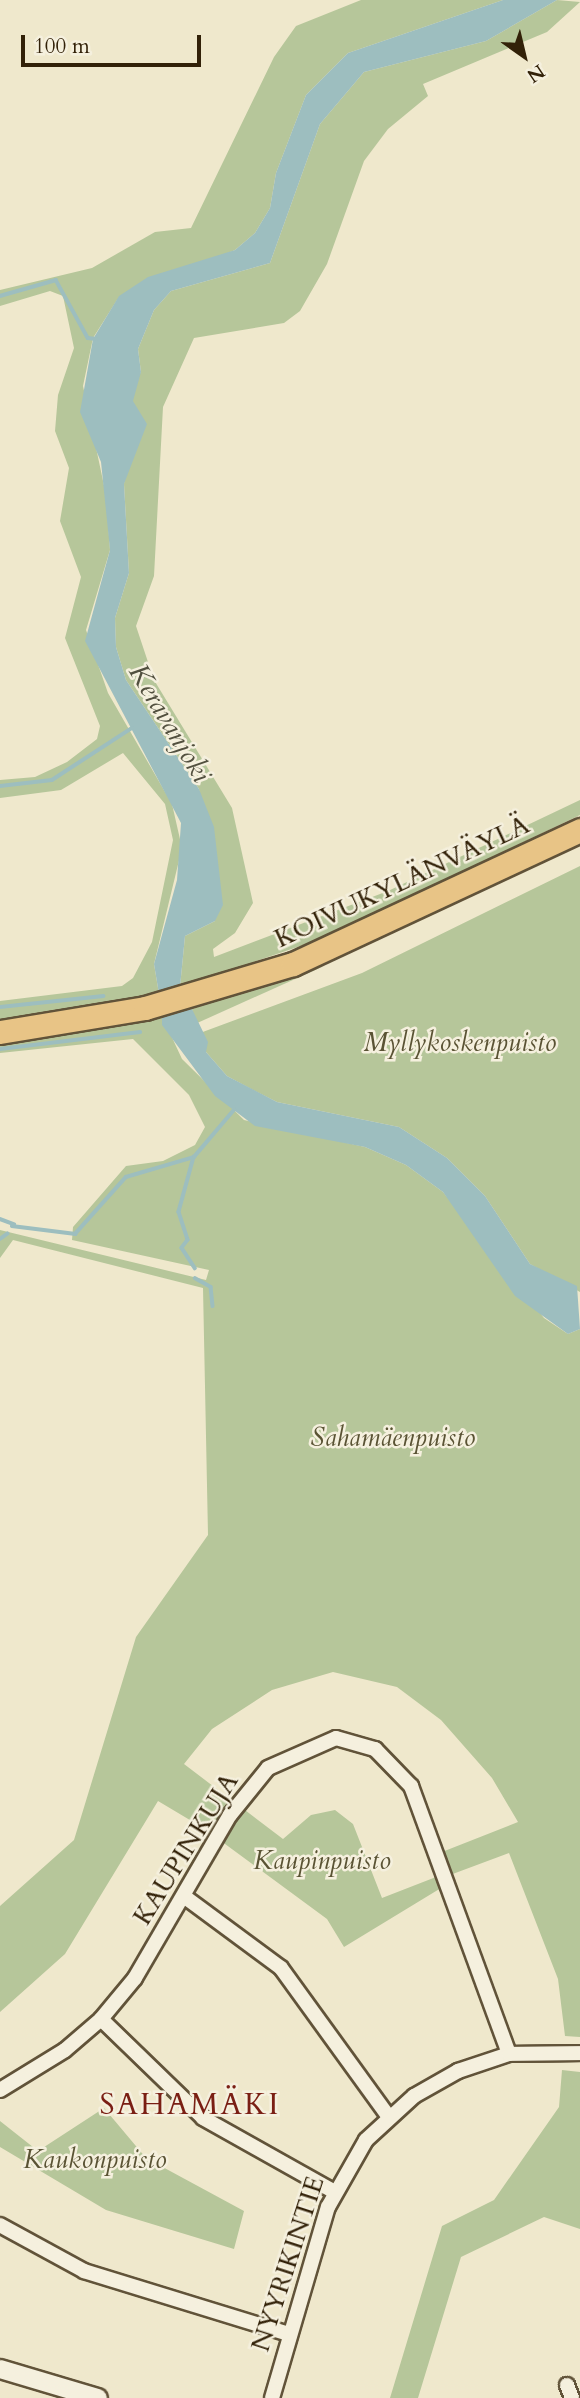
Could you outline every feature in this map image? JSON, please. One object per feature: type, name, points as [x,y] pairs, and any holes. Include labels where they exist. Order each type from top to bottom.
[{"type":"main road","name":"KOIVUKYLÄNVÄYLÄ","points":[[0,1032],[145,1008],[198,995],[385,926],[580,830]]},
{"type":"street","name":"KAUPINKUJA","points":[[0,2090],[65,2050],[101,2019],[185,1898],[230,1815],[268,1768],[336,1738],[375,1749],[411,1786],[509,2054]]},
{"type":"street","points":[[185,1898],[281,1968],[388,2116]]},
{"type":"street","points":[[101,2019],[203,2118],[335,2192]]},
{"type":"street","name":"NYYRIKINTIE","points":[[272,2398],[289,2334],[335,2192],[388,2116],[435,2082],[509,2054],[580,2053]]},
{"type":"street","points":[[0,2225],[83,2272],[289,2334]]},
{"type":"street","points":[[0,2369],[98,2398]]},
{"type":"green space","points":[[361,0],[503,0],[348,53],[306,95],[276,173],[270,208],[255,233],[235,250],[117,300],[93,338],[83,386],[106,495],[110,550],[86,630],[108,693],[172,804],[182,848],[154,964],[159,994],[0,1020],[0,1001],[122,986],[133,978],[152,942],[173,840],[165,804],[123,753],[61,790],[0,798],[0,780],[35,777],[67,762],[97,739],[100,726],[65,638],[81,577],[60,521],[69,468],[55,431],[58,395],[74,348],[63,296],[50,291],[0,306],[0,290],[92,268],[155,232],[191,228],[274,57],[296,26]]},
{"type":"green space","points":[[557,0],[580,2],[547,32],[423,84],[428,96],[388,129],[364,161],[327,264],[300,311],[284,323],[194,338],[163,407],[154,576],[136,626],[154,680],[232,808],[253,903],[235,933],[213,949],[214,957],[388,891],[580,800],[580,815],[324,938],[180,987],[185,936],[215,921],[199,789],[126,680],[116,647],[115,618],[129,573],[124,484],[133,386],[141,372],[138,349],[154,310],[171,291],[270,263],[320,124],[364,72],[486,41]]},
{"type":"green space","name":"Myllykoskenpuisto","points":[[580,866],[580,1292],[530,1264],[485,1196],[447,1158],[399,1127],[277,1102],[255,1091],[227,1076],[206,1052],[200,1033],[362,973]]},
{"type":"green space","points":[[324,966],[195,1024],[192,1009]]},
{"type":"green space","name":"Sahamäenpuisto","points":[[162,1016],[182,1059],[244,1120],[365,1147],[406,1165],[443,1192],[544,1318],[568,1334],[580,1329],[580,2037],[565,2036],[558,1979],[509,1853],[450,1875],[442,1852],[518,1822],[492,1778],[441,1720],[397,1687],[333,1672],[272,1690],[212,1729],[184,1764],[230,1799],[210,1832],[158,1801],[65,1954],[0,2012],[0,1906],[74,1840],[136,1637],[208,1535],[203,1288],[13,1240],[0,1258],[0,1230],[206,1280],[209,1270],[72,1240],[73,1227],[126,1166],[163,1161],[195,1145],[205,1127],[189,1095],[133,1039],[0,1053],[0,1043]]},
{"type":"green space","name":"Kaupinpuisto","points":[[241,1807],[283,1839],[311,1815],[335,1810],[353,1824],[382,1898],[436,1877],[441,1888],[344,1947],[327,1919],[221,1841]]},
{"type":"green space","points":[[562,2070],[580,2072],[580,2229],[544,2217],[461,2257],[418,2398],[390,2398],[442,2226],[494,2200],[559,2107]]},
{"type":"green space","name":"Kaukonpuisto","points":[[104,2108],[146,2158],[244,2211],[234,2249],[106,2210],[0,2147],[0,2121],[38,2151]]},
{"type":"water","points":[[503,0],[557,0],[486,41],[364,72],[320,124],[270,263],[171,291],[154,310],[138,349],[141,372],[133,401],[147,424],[124,484],[129,573],[115,618],[116,647],[126,680],[199,789],[214,827],[223,905],[215,921],[185,936],[180,987],[159,994],[154,964],[177,880],[181,823],[85,641],[110,550],[101,462],[80,412],[93,339],[119,296],[148,277],[235,250],[255,233],[270,208],[276,173],[306,95],[348,53]]},
{"type":"water","points":[[192,1009],[208,1042],[206,1052],[227,1076],[277,1102],[399,1127],[447,1158],[485,1196],[530,1264],[577,1286],[580,1329],[568,1334],[515,1296],[443,1192],[406,1165],[365,1147],[255,1126],[215,1096],[162,1025],[162,1016]]},
{"type":"waterway","points":[[0,296],[56,280],[88,338],[96,339]]},
{"type":"waterway","points":[[0,786],[52,780],[132,728]]},
{"type":"waterway","points":[[0,1007],[103,996]]},
{"type":"waterway","points":[[0,1049],[140,1032]]},
{"type":"waterway","points":[[12,1226],[75,1234],[126,1177],[194,1157],[234,1110]]},
{"type":"waterway","points":[[194,1157],[179,1212],[188,1240],[182,1248],[195,1268]]},
{"type":"waterway","points":[[0,1219],[14,1224]]},
{"type":"waterway","points":[[0,1239],[7,1234]]},
{"type":"waterway","points":[[195,1278],[211,1287],[213,1306]]},
{"type":"district","name":"SAHAMÄKI","points":[[190,2105]]},
{"type":"water label","name":"Keravanjoki","points":[[170,723]]}]
